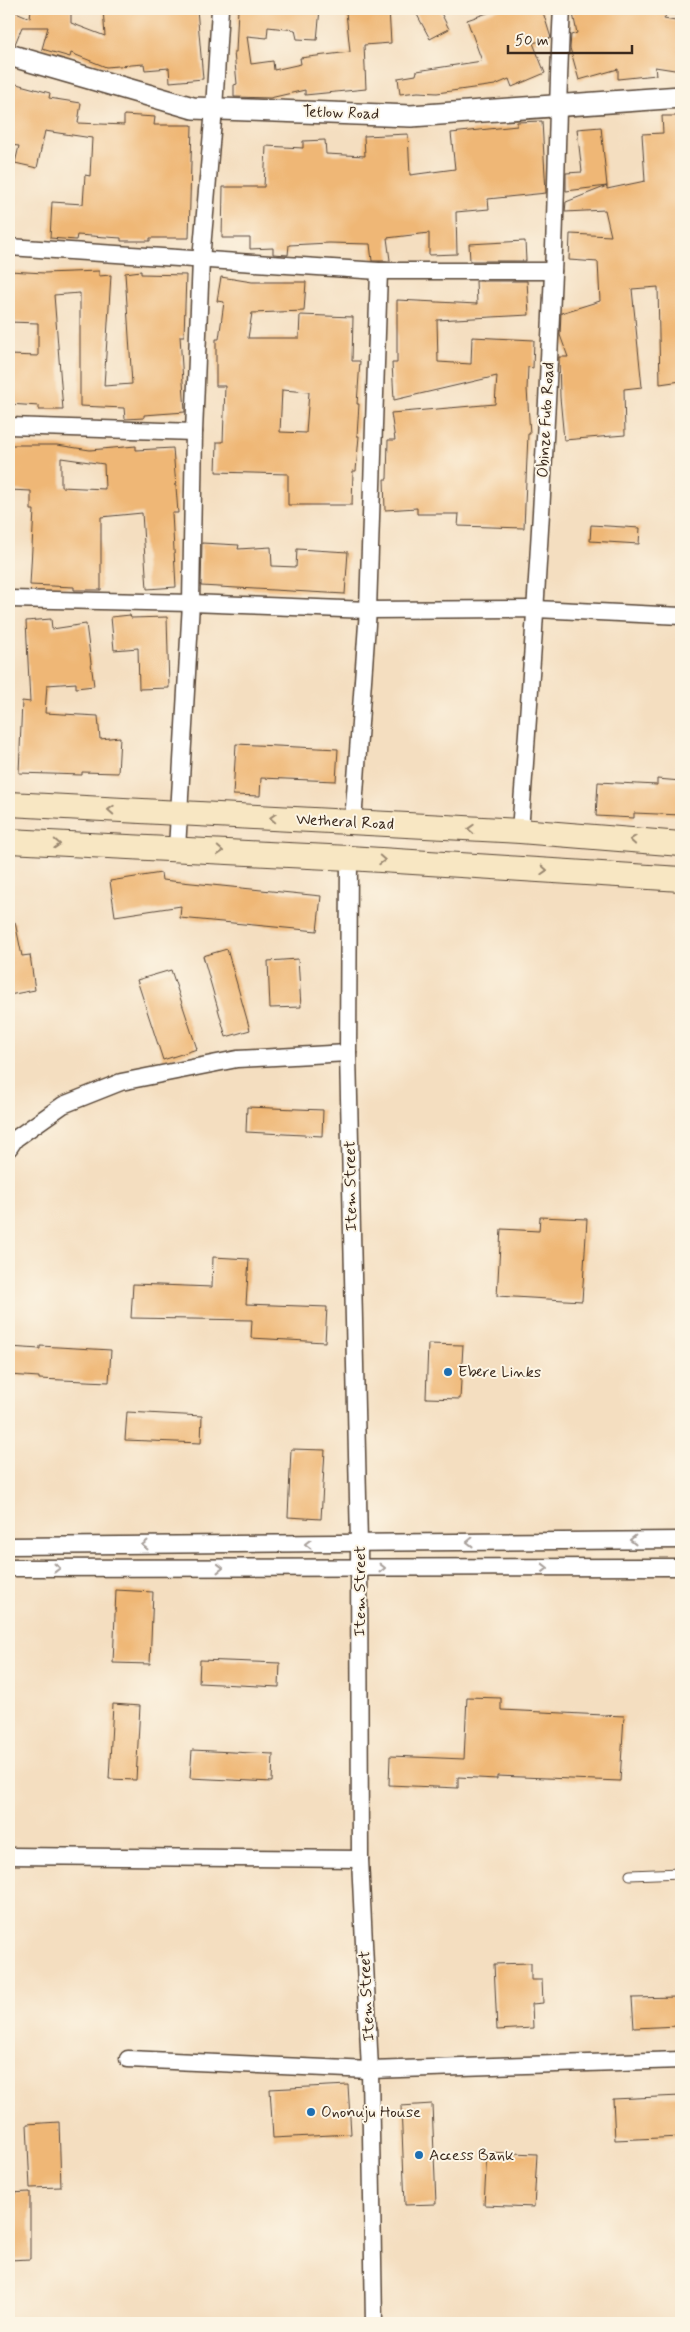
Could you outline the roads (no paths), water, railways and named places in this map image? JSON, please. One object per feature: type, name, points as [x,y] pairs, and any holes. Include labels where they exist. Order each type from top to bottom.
[{"type":"main road","name":"Wetheral Road","points":[[9,804],[520,831],[681,844]]},
{"type":"main road","points":[[9,841],[348,858],[681,879]]},
{"type":"street","points":[[176,849],[191,603],[200,260],[214,109],[220,9]]},
{"type":"street","name":"Obinze Futo Road","points":[[520,831],[536,609],[553,271],[557,106],[562,9]]},
{"type":"street","name":"Tetlow Road","points":[[9,55],[193,108],[411,116],[681,97]]},
{"type":"street","points":[[9,247],[379,271],[553,271]]},
{"type":"street","points":[[353,822],[368,610],[379,271]]},
{"type":"street","points":[[9,426],[194,432]]},
{"type":"street","points":[[9,599],[191,603],[368,610],[536,609],[681,616]]},
{"type":"street","name":"Item Street","points":[[348,858],[348,1053],[360,1568],[360,1859],[370,2070],[374,2323]]},
{"type":"street","points":[[9,1148],[15,1139],[63,1105],[121,1082],[238,1059],[348,1053]]},
{"type":"street","points":[[9,1546],[681,1540]]},
{"type":"street","points":[[9,1568],[681,1567]]},
{"type":"street","points":[[9,1856],[360,1859]]},
{"type":"street","points":[[128,2059],[370,2070],[681,2060]]},
{"type":"lane","points":[[630,1874],[681,1873]]},
{"type":"place","name":"Ebere Links","points":[[448,1372]]},
{"type":"place","name":"Ononuju House","points":[[311,2112]]},
{"type":"place","name":"Access Bank","points":[[419,2155]]}]
